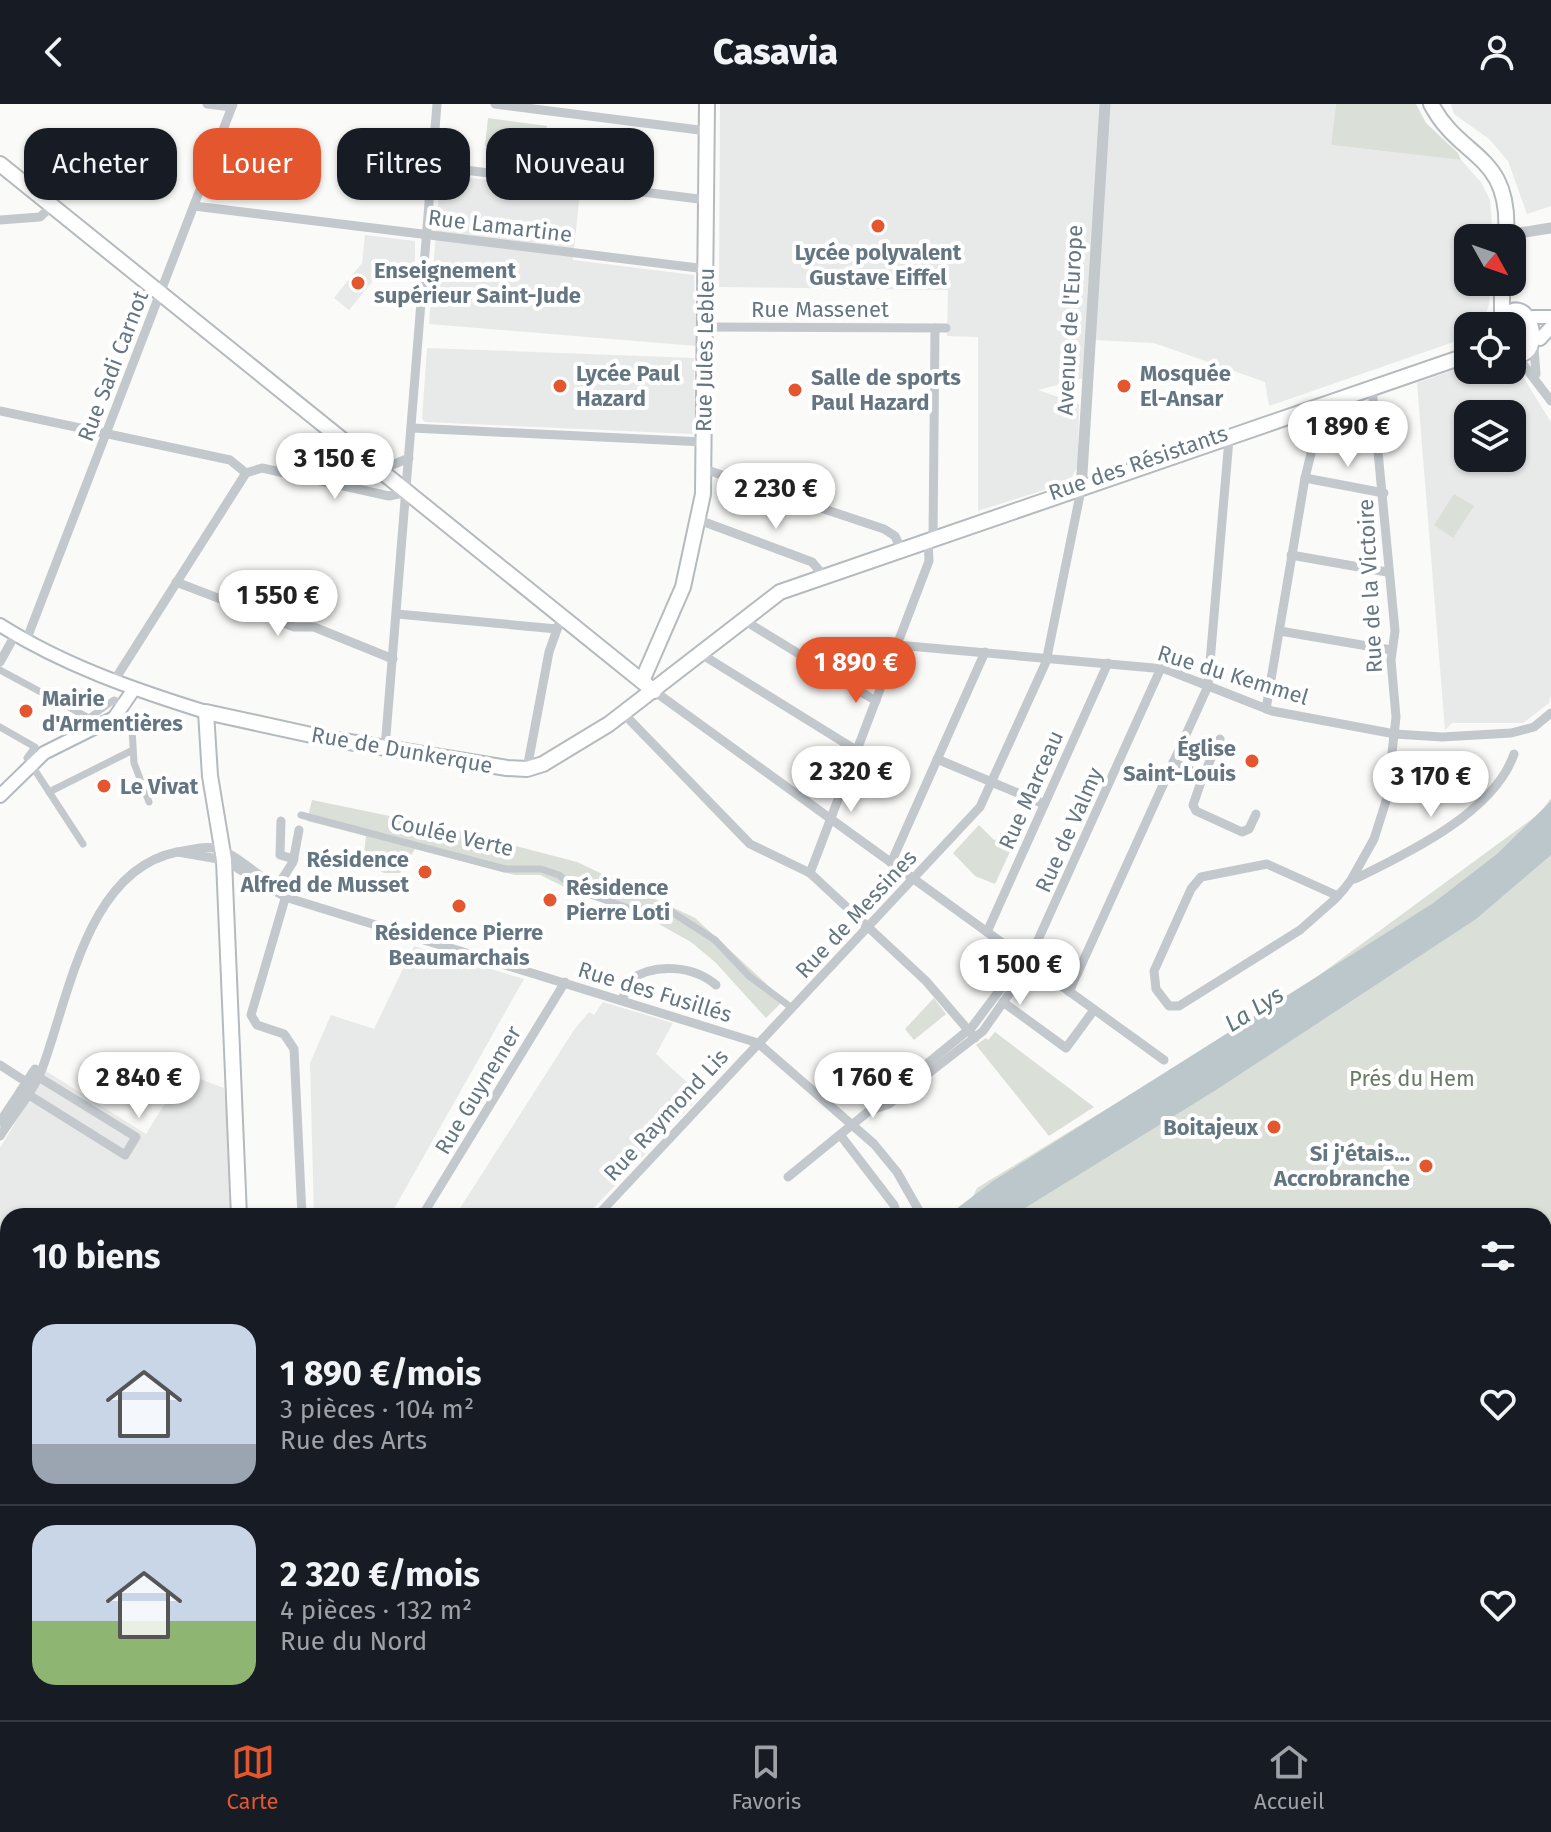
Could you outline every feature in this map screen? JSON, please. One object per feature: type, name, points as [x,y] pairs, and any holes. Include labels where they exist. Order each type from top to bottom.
[{"type":"main road","name":"Rue Jules Lebleu","points":[[642,681],[681,595],[699,520],[704,469],[707,104]]},
{"type":"main road","points":[[1431,104],[1442,121],[1477,152],[1495,177],[1506,208],[1506,224]]},
{"type":"main road","points":[[0,164],[408,492],[560,623],[654,691],[553,759],[527,769]]},
{"type":"main road","points":[[1506,296],[1518,312]]},
{"type":"main road","points":[[1526,315],[1551,317]]},
{"type":"main road","points":[[1533,317],[1540,328],[1537,344]]},
{"type":"main road","points":[[1526,349],[1537,344],[1551,327]]},
{"type":"main road","name":"Rue des Résistants","points":[[1082,486],[1229,439],[1454,353]]},
{"type":"main road","name":"Rue des Résistants","points":[[654,691],[775,595],[931,538],[1454,360]]},
{"type":"main road","name":"Rue de Dunkerque","points":[[0,625],[20,638],[114,681],[206,712],[385,748],[527,769]]},
{"type":"main road","points":[[0,796],[31,763],[123,709],[134,689]]},
{"type":"main road","points":[[206,712],[224,856],[244,1208]]},
{"type":"main road","points":[[236,1089],[239,1208]]},
{"type":"street","points":[[207,104],[233,106]]},
{"type":"street","points":[[435,128],[437,104]]},
{"type":"street","points":[[495,104],[707,131]]},
{"type":"street","name":"Avenue de l'Europe","points":[[1099,104],[1101,152]]},
{"type":"street","name":"Avenue de l'Europe","points":[[1082,486],[1105,104]]},
{"type":"street","name":"Rue Sadi Carnot","points":[[0,662],[20,638],[106,434],[233,106]]},
{"type":"street","points":[[470,171],[707,200]]},
{"type":"street","points":[[385,748],[430,200]]},
{"type":"street","points":[[0,220],[40,217],[52,206]]},
{"type":"street","name":"Rue Lamartine","points":[[194,206],[706,269]]},
{"type":"street","points":[[1526,232],[1551,228]]},
{"type":"street","name":"Rue Massenet","points":[[706,327],[946,328]]},
{"type":"street","points":[[810,873],[931,557],[935,328]]},
{"type":"street","points":[[1537,344],[1533,363],[1539,381]]},
{"type":"street","points":[[1526,367],[1551,401]]},
{"type":"street","name":"Rue de la Victoire","points":[[1351,880],[1383,815],[1395,734],[1391,650],[1395,631],[1387,572],[1384,493],[1378,463],[1372,388]]},
{"type":"street","points":[[1266,709],[1305,478],[1319,421],[1316,405]]},
{"type":"street","points":[[0,411],[230,460],[246,473]]},
{"type":"street","points":[[412,428],[704,442]]},
{"type":"street","points":[[1069,992],[1208,686],[1229,439]]},
{"type":"street","points":[[380,470],[409,458]]},
{"type":"street","points":[[114,681],[246,473],[262,468],[389,496],[408,492]]},
{"type":"street","points":[[704,469],[884,529],[895,536],[901,549]]},
{"type":"street","points":[[1305,478],[1384,493]]},
{"type":"street","name":"Rue de Messines","points":[[758,1043],[978,810],[1047,657],[1082,486]]},
{"type":"street","points":[[699,520],[812,562],[824,576]]},
{"type":"street","points":[[1291,555],[1387,572]]},
{"type":"street","points":[[176,582],[294,627],[314,627],[340,636],[393,659]]},
{"type":"street","points":[[397,614],[560,623],[546,665],[527,769]]},
{"type":"street","points":[[742,619],[876,701]]},
{"type":"street","points":[[1280,631],[1391,650]]},
{"type":"street","name":"Rue du Kemmel","points":[[897,645],[1161,668],[1266,709],[1395,734],[1442,737],[1511,733],[1534,727],[1551,713]]},
{"type":"street","points":[[891,863],[985,652]]},
{"type":"street","points":[[701,654],[856,750]]},
{"type":"street","name":"Rue Marceau","points":[[987,932],[1108,663]]},
{"type":"street","name":"Rue de Valmy","points":[[1027,962],[1161,668]]},
{"type":"street","points":[[0,670],[89,718],[114,700],[123,709],[132,729],[131,751],[149,802]]},
{"type":"street","points":[[654,691],[1164,1060]]},
{"type":"street","points":[[624,714],[754,848],[810,873],[926,981],[972,1034]]},
{"type":"street","points":[[0,727],[35,747],[27,758],[83,844]]},
{"type":"street","points":[[1220,739],[1193,805],[1198,813],[1242,832],[1249,829],[1256,814]]},
{"type":"street","points":[[49,792],[131,751]]},
{"type":"street","points":[[1338,896],[1267,864],[1201,877],[1191,889],[1156,966],[1156,989],[1169,1006],[1183,1004],[1300,930],[1338,896],[1351,880],[1414,849],[1450,825],[1494,785],[1514,754]]},
{"type":"street","points":[[937,759],[1044,804]]},
{"type":"street","points":[[1173,762],[1203,776]]},
{"type":"street","name":"Coulée Verte","points":[[301,815],[505,869],[541,869],[559,875],[577,890],[642,913],[667,909],[715,940],[749,976],[792,1008]]},
{"type":"street","points":[[281,821],[280,859],[294,859]]},
{"type":"street","points":[[276,889],[294,859],[299,830]]},
{"type":"street","points":[[0,1136],[46,1053],[94,917],[135,874],[162,857],[178,852],[224,856]]},
{"type":"street","name":"Rue des Fusillés","points":[[224,856],[276,889],[314,905],[758,1043],[853,1126],[892,1165],[918,1208]]},
{"type":"street","points":[[286,894],[251,1015],[257,1025],[284,1034],[294,1049],[302,1208]]},
{"type":"street","points":[[788,1177],[872,1110],[889,1104],[972,1034],[1003,1002],[1027,962]]},
{"type":"street","points":[[972,1034],[1027,962]]},
{"type":"street","points":[[622,1000],[630,980],[652,971],[695,971],[716,985]]},
{"type":"street","name":"Rue Guynemer","points":[[427,1208],[565,982]]},
{"type":"street","points":[[1003,1002],[1066,1048],[1094,1010]]},
{"type":"street","name":"Rue Raymond Lis","points":[[603,1208],[758,1043]]},
{"type":"street","points":[[0,1065],[30,1083],[93,1111],[136,1137],[125,1155],[82,1128],[30,1083]]},
{"type":"street","points":[[0,1122],[30,1083]]},
{"type":"street","points":[[841,1136],[895,1208]]},
{"type":"shaded area","points":[[720,104],[1336,104],[1331,145],[1461,160],[1481,182],[1490,200],[1492,224],[1454,224],[1454,296],[1489,296],[1486,312],[1454,312],[1454,342],[1269,406],[1265,382],[1154,343],[1095,340],[1091,376],[1038,390],[1079,404],[1078,466],[1069,482],[978,511],[978,337],[947,336],[948,290],[719,287]]},
{"type":"shaded area","points":[[1451,104],[1551,104],[1551,206],[1527,214],[1508,161],[1489,139],[1454,114]]},
{"type":"shaded area","points":[[470,178],[486,180],[486,200],[579,200],[573,260],[694,275],[696,346],[429,324],[438,200],[470,200]]},
{"type":"shaded area","name":"Enseignement supérieur Saint-Jude","points":[[365,235],[415,241],[415,269],[385,266],[349,310],[334,298],[362,263]]},
{"type":"shaded area","name":"Lycée Paul Hazard","points":[[427,348],[694,358],[695,431],[692,434],[425,422],[422,419]]},
{"type":"shaded area","points":[[1454,370],[1454,384],[1526,382],[1551,422],[1551,695],[1549,703],[1523,723],[1452,723],[1445,730],[1417,383]]},
{"type":"shaded area","points":[[1551,801],[1551,855],[1476,919],[1216,1090],[1025,1208],[958,1208],[993,1181],[1432,904],[1497,854]]},
{"type":"shaded area","points":[[414,946],[524,979],[395,1208],[314,1208],[310,1063],[331,1015],[374,1029]]},
{"type":"shaded area","points":[[603,1002],[673,1023],[656,1054],[701,1095],[594,1208],[460,1208],[574,1030],[589,1012],[594,1015]]},
{"type":"shaded area","points":[[46,1071],[146,1134],[184,1073],[224,1088],[235,1208],[0,1208],[0,1148]]},
{"type":"green space","points":[[1336,104],[1416,104],[1426,123],[1458,153],[1461,160],[1331,145]]},
{"type":"green space","points":[[488,118],[547,126],[547,128],[487,128]]},
{"type":"green space","points":[[1454,494],[1474,506],[1453,538],[1434,525]]},
{"type":"green space","name":"Prés du Hem","points":[[1551,798],[1551,1208],[967,1208],[977,1188],[1288,998],[1540,813]]},
{"type":"green space","points":[[312,800],[443,827],[577,862],[695,918],[784,1000],[766,1018],[715,962],[691,942],[648,918],[583,896],[540,875],[515,875],[415,849],[400,873],[384,873],[363,861],[366,836],[307,821]]},
{"type":"green space","points":[[979,825],[994,840],[1005,837],[1014,843],[995,884],[975,876],[953,853]]},
{"type":"green space","points":[[934,998],[946,1014],[914,1040],[905,1029]]},
{"type":"green space","points":[[995,1032],[1094,1107],[1049,1136],[976,1045],[986,1038],[988,1040]]},
{"type":"place","name":"Lycée polyvalent Gustave Eiffel","points":[[878,226]]},
{"type":"place","name":"Enseignement supérieur Saint-Jude","points":[[358,283]]},
{"type":"place","name":"Lycée Paul Hazard","points":[[560,386]]},
{"type":"place","name":"Mosquée El-Ansar","points":[[1124,386]]},
{"type":"place","name":"Salle de sports Paul Hazard","points":[[795,390]]},
{"type":"place","name":"Mairie d'Armentières","points":[[26,711]]},
{"type":"place","name":"Église Saint-Louis","points":[[1252,761]]},
{"type":"place","name":"Le Vivat","points":[[104,786]]},
{"type":"place","name":"Résidence Alfred de Musset","points":[[425,872]]},
{"type":"place","name":"Résidence Pierre Loti","points":[[550,900]]},
{"type":"place","name":"Résidence Pierre Beaumarchais","points":[[459,906]]},
{"type":"place","name":"Boitajeux","points":[[1274,1127]]},
{"type":"place","name":"Si j'étais... Accrobranche","points":[[1426,1166]]},
{"type":"water label","name":"La Lys","points":[[1254,1009]]}]
